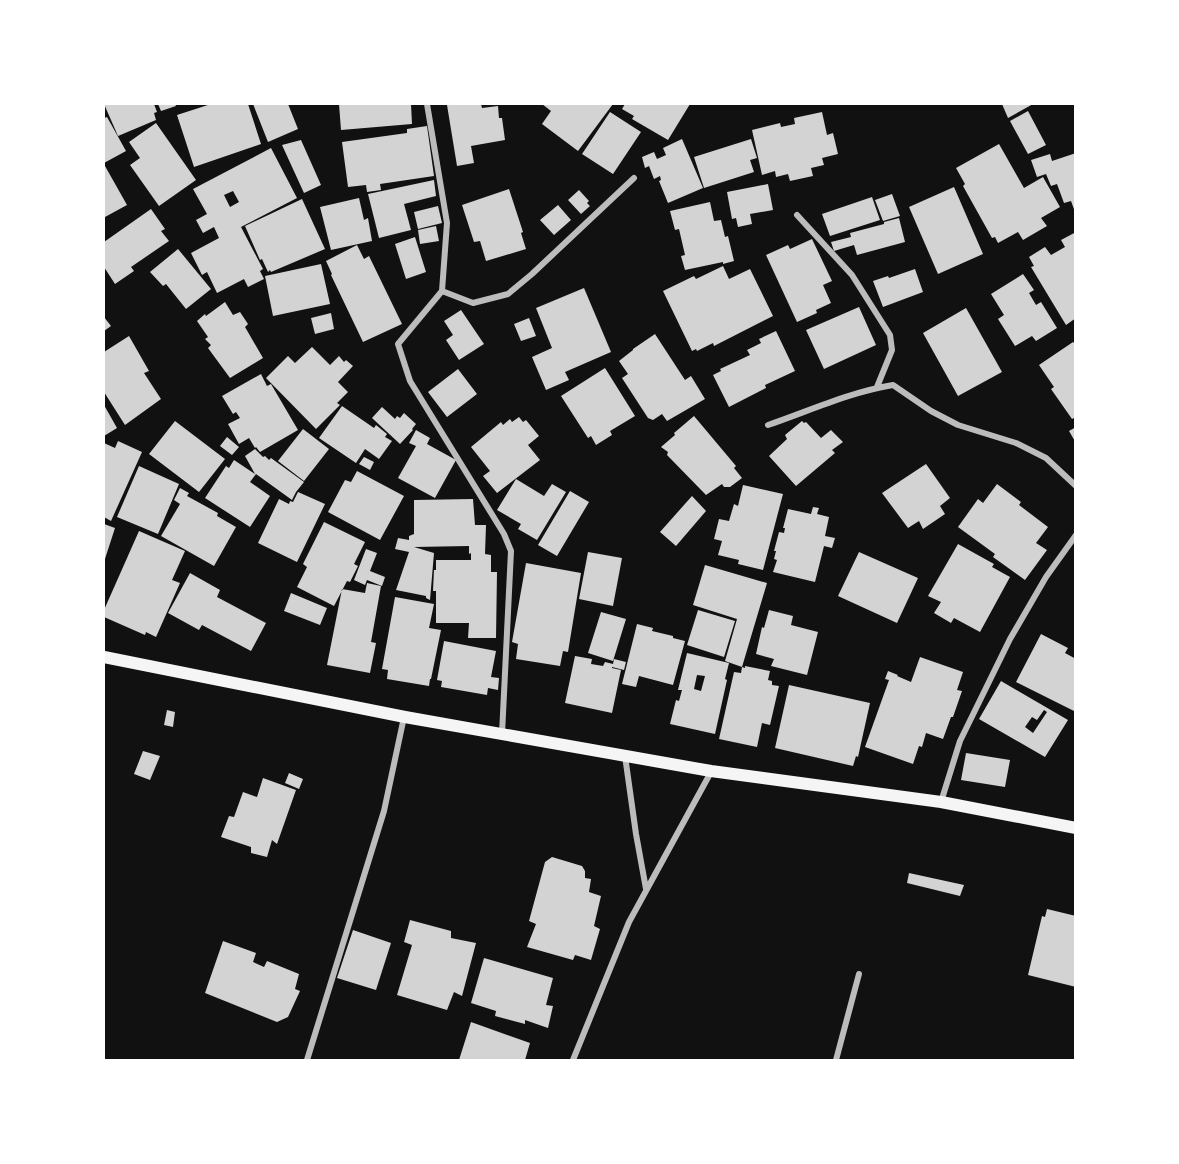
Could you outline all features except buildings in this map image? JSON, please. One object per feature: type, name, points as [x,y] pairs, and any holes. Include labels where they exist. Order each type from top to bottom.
[{"type":"main road","points":[[104,657],[405,717],[711,771],[941,802],[1076,828]]},
{"type":"street","points":[[427,104],[447,223],[441,291],[398,344],[410,381],[504,534],[511,551],[502,734]]},
{"type":"street","points":[[441,291],[473,303],[507,294],[532,274],[634,178]]},
{"type":"street","points":[[797,215],[852,275],[890,335],[892,350],[877,387]]},
{"type":"street","points":[[768,425],[877,387],[893,384],[931,411],[958,426],[1016,442],[1047,458],[1076,486]]},
{"type":"street","points":[[941,802],[960,741],[1010,639],[1046,577],[1076,535]]},
{"type":"street","points":[[307,1060],[384,811],[405,717]]},
{"type":"street","points":[[626,756],[636,834],[647,890]]},
{"type":"street","points":[[573,1060],[629,922],[711,771]]},
{"type":"street","points":[[836,1060],[859,974]]}]
